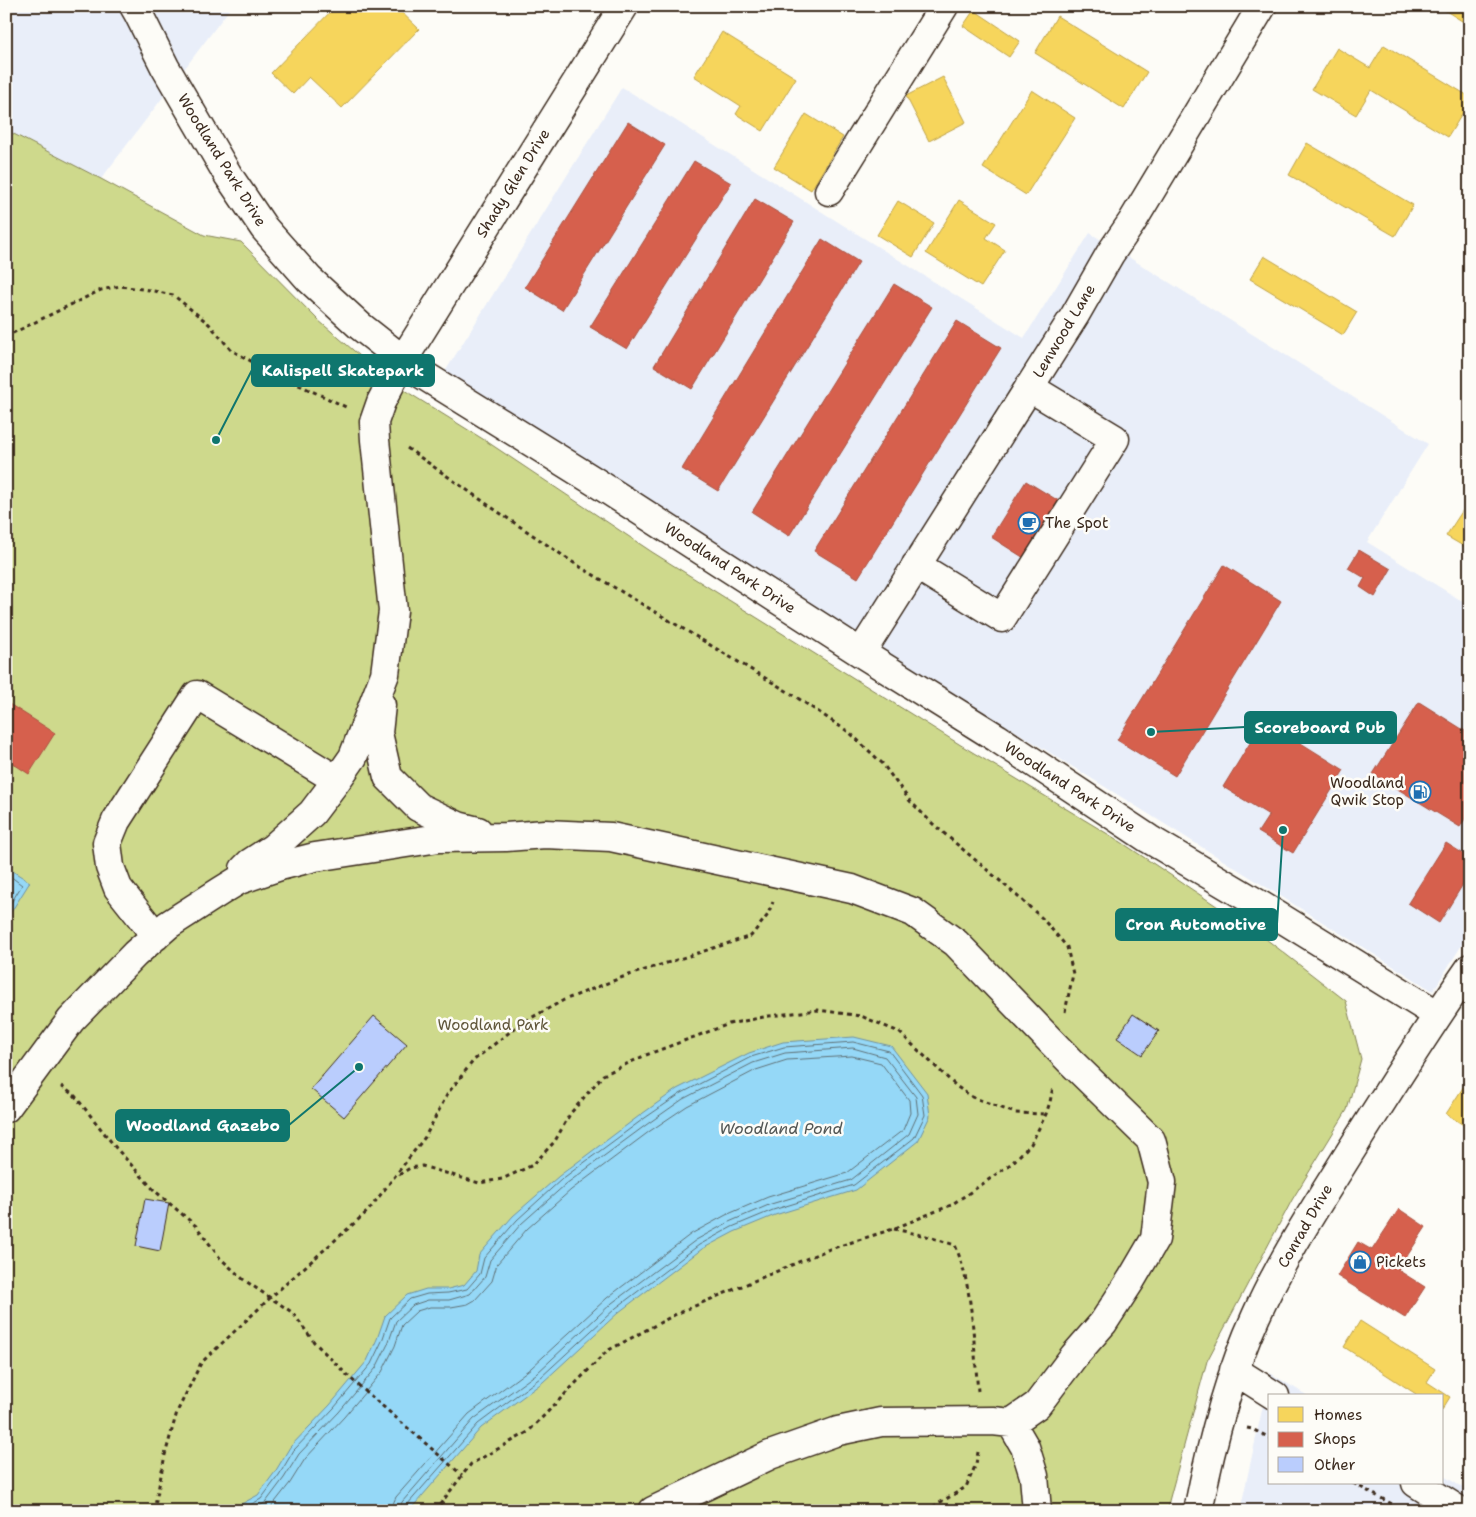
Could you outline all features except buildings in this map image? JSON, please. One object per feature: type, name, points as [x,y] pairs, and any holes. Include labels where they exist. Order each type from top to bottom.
[{"type":"street","name":"Woodland Park Drive","points":[[134,6],[165,67],[228,175],[264,228],[309,279],[360,326],[417,371],[997,738],[1149,838],[1438,1015]]},
{"type":"street","name":"Shady Glen Drive","points":[[385,674],[393,611],[374,422],[381,402],[403,360],[624,6]]},
{"type":"street","points":[[829,192],[944,6]]},
{"type":"street","name":"Lenwood Lane","points":[[861,653],[1075,315],[1110,254],[1132,222],[1262,6]]},
{"type":"street","points":[[916,565],[1002,618],[1115,439],[1030,387]]},
{"type":"street","points":[[220,891],[250,863],[273,848],[312,813],[353,757],[385,674]]},
{"type":"street","points":[[385,674],[378,733],[388,777],[418,807],[458,826],[506,838]]},
{"type":"street","points":[[156,936],[118,888],[110,867],[107,843],[116,821],[197,695],[337,780]]},
{"type":"street","points":[[6,1108],[71,1020],[135,954],[168,925],[239,880],[280,866],[315,857],[439,838],[506,838],[545,834],[611,837],[852,889],[913,912],[956,943],[1070,1061],[1151,1140],[1162,1182],[1155,1239],[1103,1323],[1074,1356],[1037,1405],[1011,1423],[993,1421],[881,1422],[838,1431],[770,1454],[653,1511]]},
{"type":"street","name":"Conrad Drive","points":[[1198,1511],[1208,1459],[1234,1370],[1256,1316],[1298,1234],[1470,968]]},
{"type":"street","points":[[1234,1370],[1272,1394]]},
{"type":"street","points":[[1011,1423],[1025,1447],[1034,1476],[1037,1511]]},
{"type":"street","points":[[1418,1484],[1460,1511]]},
{"type":"path","points":[[154,1511],[165,1455],[177,1412],[201,1363],[271,1297],[368,1211],[425,1137],[448,1093],[474,1060],[520,1024],[564,1000],[623,977],[751,936],[767,916],[786,875]]},
{"type":"path","points":[[396,1176],[410,1168],[422,1166],[479,1183],[502,1179],[533,1165],[555,1141],[570,1114],[603,1075],[646,1055],[729,1024],[769,1016],[818,1010],[861,1016],[899,1032],[956,1086],[972,1097],[1015,1113],[1046,1114]]},
{"type":"path","points":[[37,1066],[75,1096],[116,1148],[155,1191],[196,1226],[220,1258],[244,1280],[293,1313],[314,1342],[349,1377],[462,1475]]},
{"type":"path","points":[[893,1229],[955,1245],[962,1261],[966,1280],[973,1332],[980,1421],[980,1445],[976,1464],[966,1487],[926,1511]]},
{"type":"path","points":[[1355,1484],[1395,1506]]},
{"type":"shaded area","points":[[6,6],[232,6],[101,179],[6,130]]},
{"type":"shaded area","points":[[622,87],[1024,338],[1090,233],[1428,444],[1367,542],[1470,606],[1470,932],[1433,991],[443,375]]},
{"type":"shaded area","points":[[1270,1373],[1305,1394],[1268,1394],[1268,1484],[1444,1484],[1444,1476],[1470,1492],[1470,1511],[1240,1511]]},
{"type":"green space","name":"Woodland Park","points":[[6,130],[204,235],[241,242],[318,320],[388,380],[486,441],[652,552],[959,744],[1121,842],[1266,939],[1346,1001],[1361,1059],[1347,1110],[1292,1200],[1207,1361],[1169,1501],[1168,1511],[6,1511]]},
{"type":"water","points":[[6,867],[30,882],[6,920]]},
{"type":"water","name":"Woodland Pond","points":[[854,1037],[891,1046],[927,1093],[930,1116],[918,1141],[856,1190],[775,1215],[734,1232],[702,1249],[619,1312],[543,1382],[481,1428],[409,1511],[231,1511],[258,1495],[290,1447],[330,1405],[367,1361],[385,1316],[407,1295],[426,1289],[448,1289],[464,1285],[476,1271],[479,1255],[513,1216],[559,1176],[677,1089],[749,1053],[783,1042]]},
{"type":"place","name":"Kalispell Skatepark","points":[[216,440]]},
{"type":"place","name":"The Spot","points":[[1029,523]]},
{"type":"place","name":"Scoreboard Pub","points":[[1151,732]]},
{"type":"place","name":"Woodland Qwik Stop","points":[[1420,792]]},
{"type":"place","name":"Cron Automotive","points":[[1283,830]]},
{"type":"place","name":"Woodland Gazebo","points":[[359,1067]]},
{"type":"place","name":"Pickets","points":[[1360,1262]]}]
